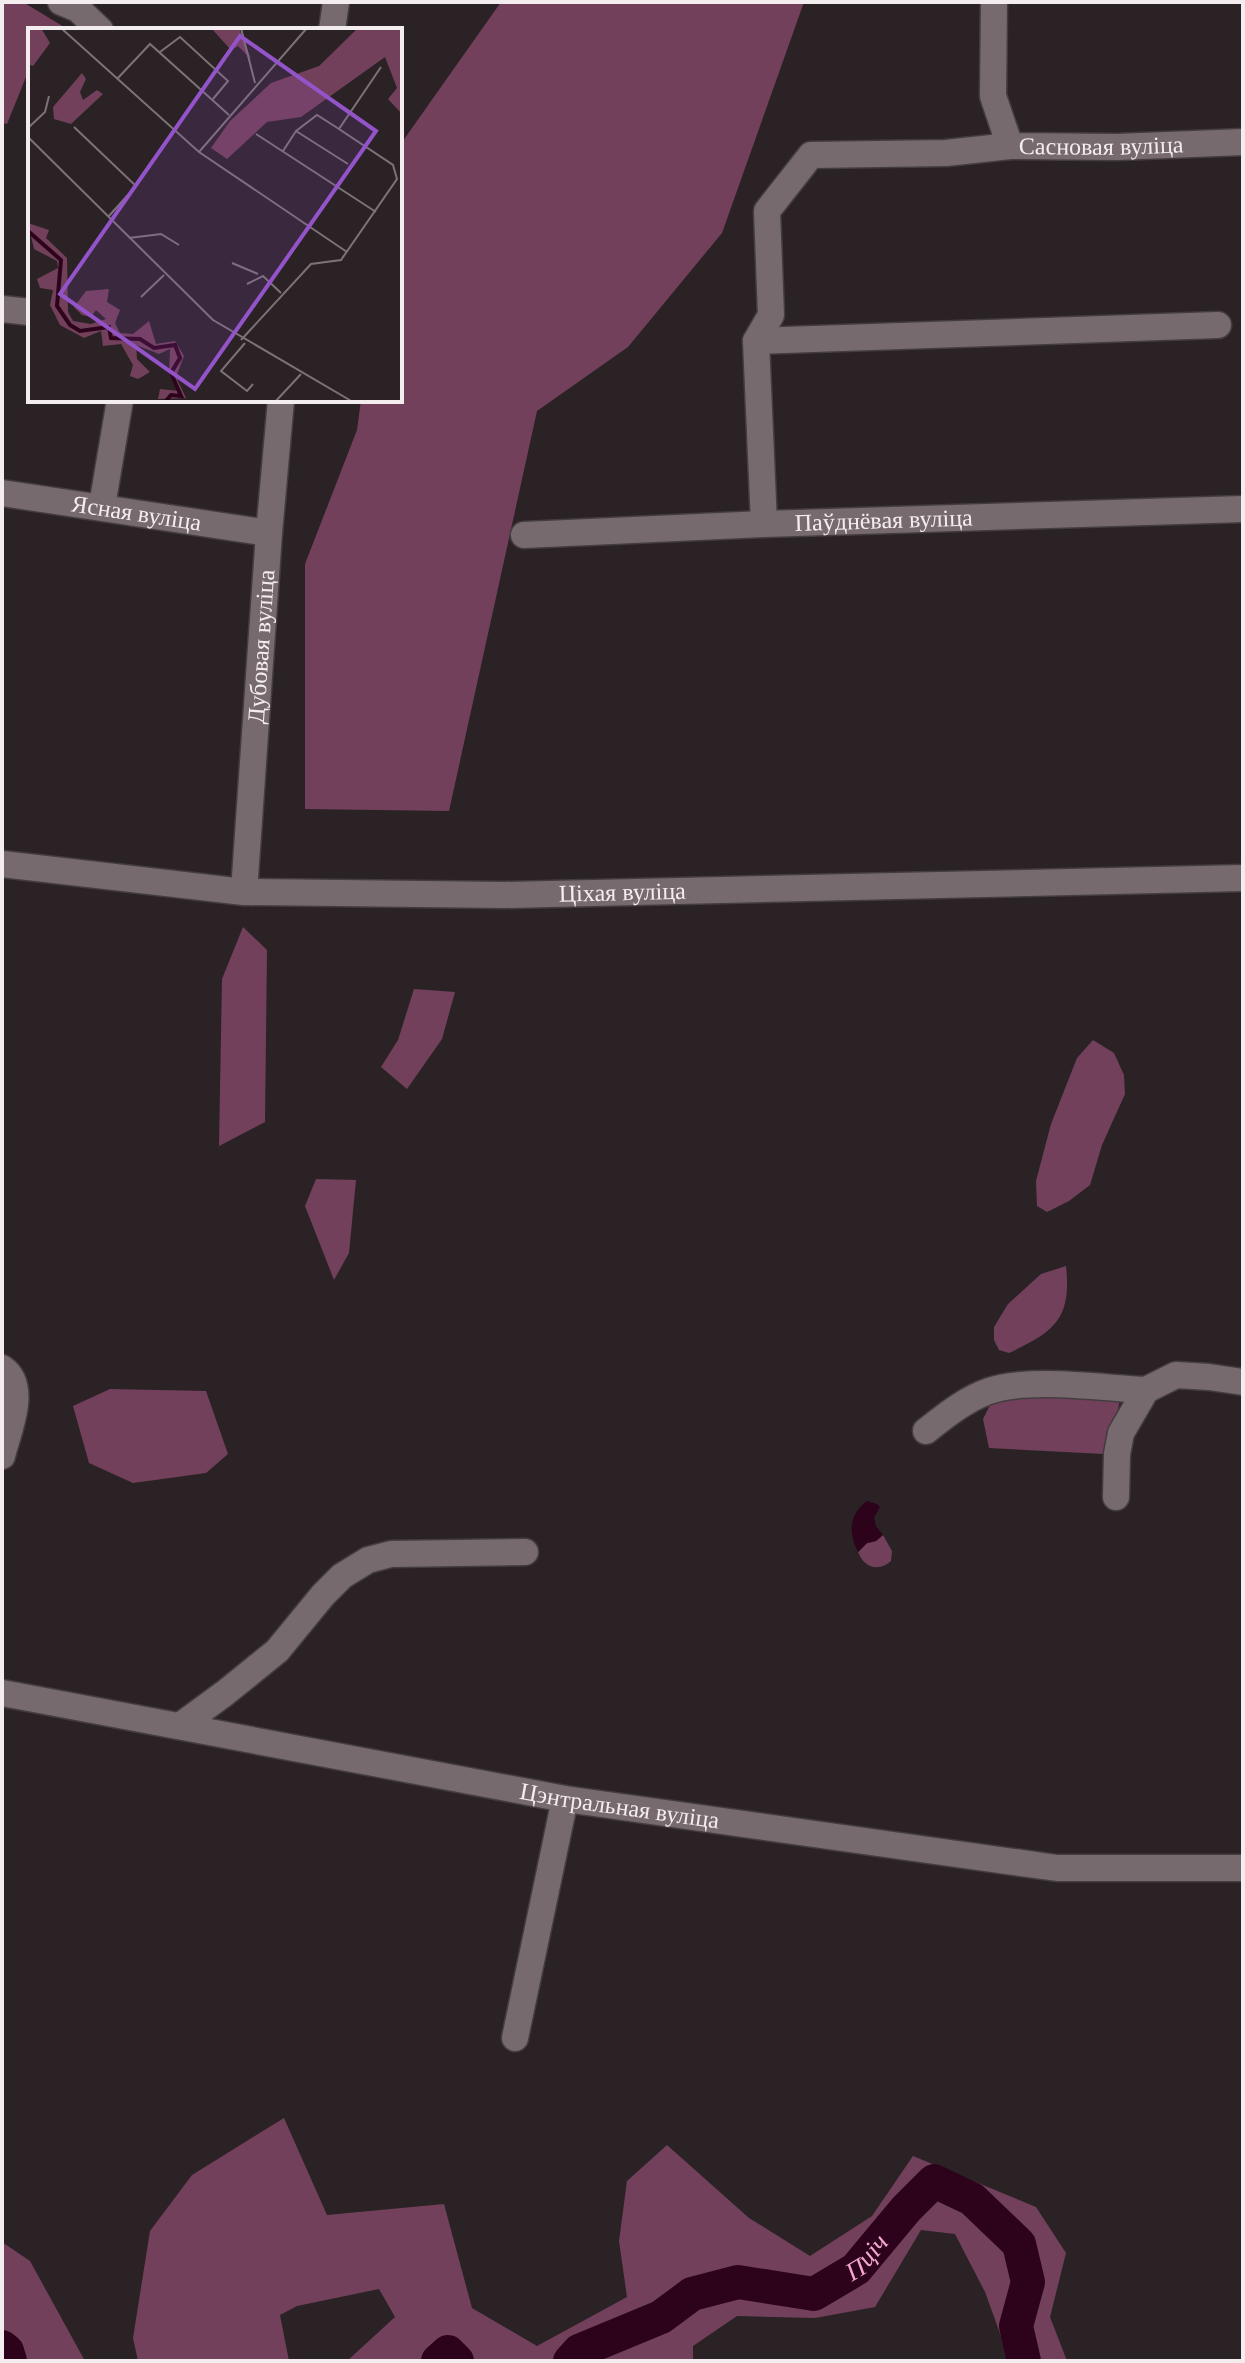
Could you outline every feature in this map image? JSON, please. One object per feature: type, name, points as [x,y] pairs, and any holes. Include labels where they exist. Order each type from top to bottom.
[{"type":"street","points":[[61,2],[78,9],[98,28]]},
{"type":"street","points":[[332,28],[336,2]]},
{"type":"street","name":"Сасновая вуліца","points":[[994,2],[993,96],[1010,146],[1117,147],[1243,142]]},
{"type":"street","points":[[764,524],[756,341],[771,315],[767,211],[811,155],[946,153],[1010,146]]},
{"type":"street","points":[[2,309],[28,312]]},
{"type":"street","points":[[756,341],[1218,325]]},
{"type":"street","points":[[102,506],[120,402]]},
{"type":"street","name":"Дубовая вуліца","points":[[244,892],[281,402]]},
{"type":"street","name":"Ясная вуліца","points":[[2,493],[269,533]]},
{"type":"street","name":"Паўднёвая вуліца","points":[[524,535],[1243,509]]},
{"type":"street","name":"Ціхая вуліца","points":[[2,864],[244,892],[504,895],[1243,878]]},
{"type":"street","points":[[2,1368],[10,1373],[15,1388],[15,1402],[2,1456]]},
{"type":"street","points":[[926,1431],[962,1405],[989,1391],[1022,1383],[1146,1390],[1176,1375],[1243,1382]]},
{"type":"street","points":[[1116,1497],[1121,1433],[1146,1390]]},
{"type":"street","points":[[180,1726],[277,1651],[323,1595],[342,1576],[368,1560],[391,1554],[525,1552]]},
{"type":"street","name":"Цэнтральная вуліца","points":[[2,1693],[565,1799],[1057,1868],[1243,1868]]},
{"type":"street","points":[[515,2038],[565,1799]]},
{"type":"shaded area","points":[[2,2],[23,2],[66,28],[28,28],[28,72],[7,124],[2,123]]},
{"type":"shaded area","points":[[501,2],[804,2],[722,233],[628,347],[537,411],[449,811],[305,809],[305,564],[357,430],[361,402],[402,402],[402,142]]},
{"type":"shaded area","points":[[243,927],[267,950],[265,1122],[219,1146],[222,979]]},
{"type":"shaded area","points":[[414,989],[455,992],[442,1039],[407,1089],[381,1067],[398,1040]]},
{"type":"shaded area","points":[[1093,1040],[1114,1053],[1124,1075],[1125,1094],[1102,1145],[1090,1185],[1047,1212],[1037,1206],[1036,1181],[1051,1124],[1077,1058]]},
{"type":"shaded area","points":[[316,1179],[356,1180],[349,1253],[334,1280],[305,1206]]},
{"type":"shaded area","points":[[1066,1266],[1066,1299],[1056,1322],[1037,1338],[1009,1353],[999,1350],[994,1340],[994,1327],[1008,1304],[1041,1274]]},
{"type":"shaded area","points":[[110,1389],[206,1391],[228,1454],[206,1473],[133,1483],[89,1463],[73,1406]]},
{"type":"shaded area","points":[[1085,1396],[1120,1400],[1104,1454],[989,1448],[983,1419],[993,1399]]},
{"type":"shaded area","points":[[867,1501],[880,1507],[874,1518],[883,1535],[858,1552],[852,1524]]},
{"type":"shaded area","points":[[883,1535],[892,1551],[891,1561],[872,1567],[864,1562],[858,1552]]},
{"type":"shaded area","points":[[284,2118],[327,2215],[444,2204],[472,2308],[537,2346],[627,2297],[619,2241],[627,2181],[667,2145],[749,2218],[810,2256],[872,2216],[913,2156],[1036,2207],[1066,2253],[1050,2317],[1067,2361],[1010,2361],[985,2292],[955,2234],[921,2230],[875,2307],[815,2318],[737,2316],[693,2346],[693,2361],[347,2361],[395,2317],[379,2289],[297,2306],[280,2315],[289,2361],[138,2361],[133,2338],[150,2231],[192,2175]]},
{"type":"shaded area","points":[[2,2242],[30,2261],[85,2361],[2,2361]]},
{"type":"waterway","name":"Пціч","points":[[570,2361],[579,2351],[661,2317],[692,2294],[738,2282],[814,2294],[856,2269],[934,2181],[972,2199],[1019,2244],[1028,2282],[1016,2326],[1024,2361]]},
{"type":"waterway","name":"Пціч","points":[[2,2347],[10,2361]]},
{"type":"waterway","name":"Пціч","points":[[438,2361],[448,2352],[457,2361]]}]
